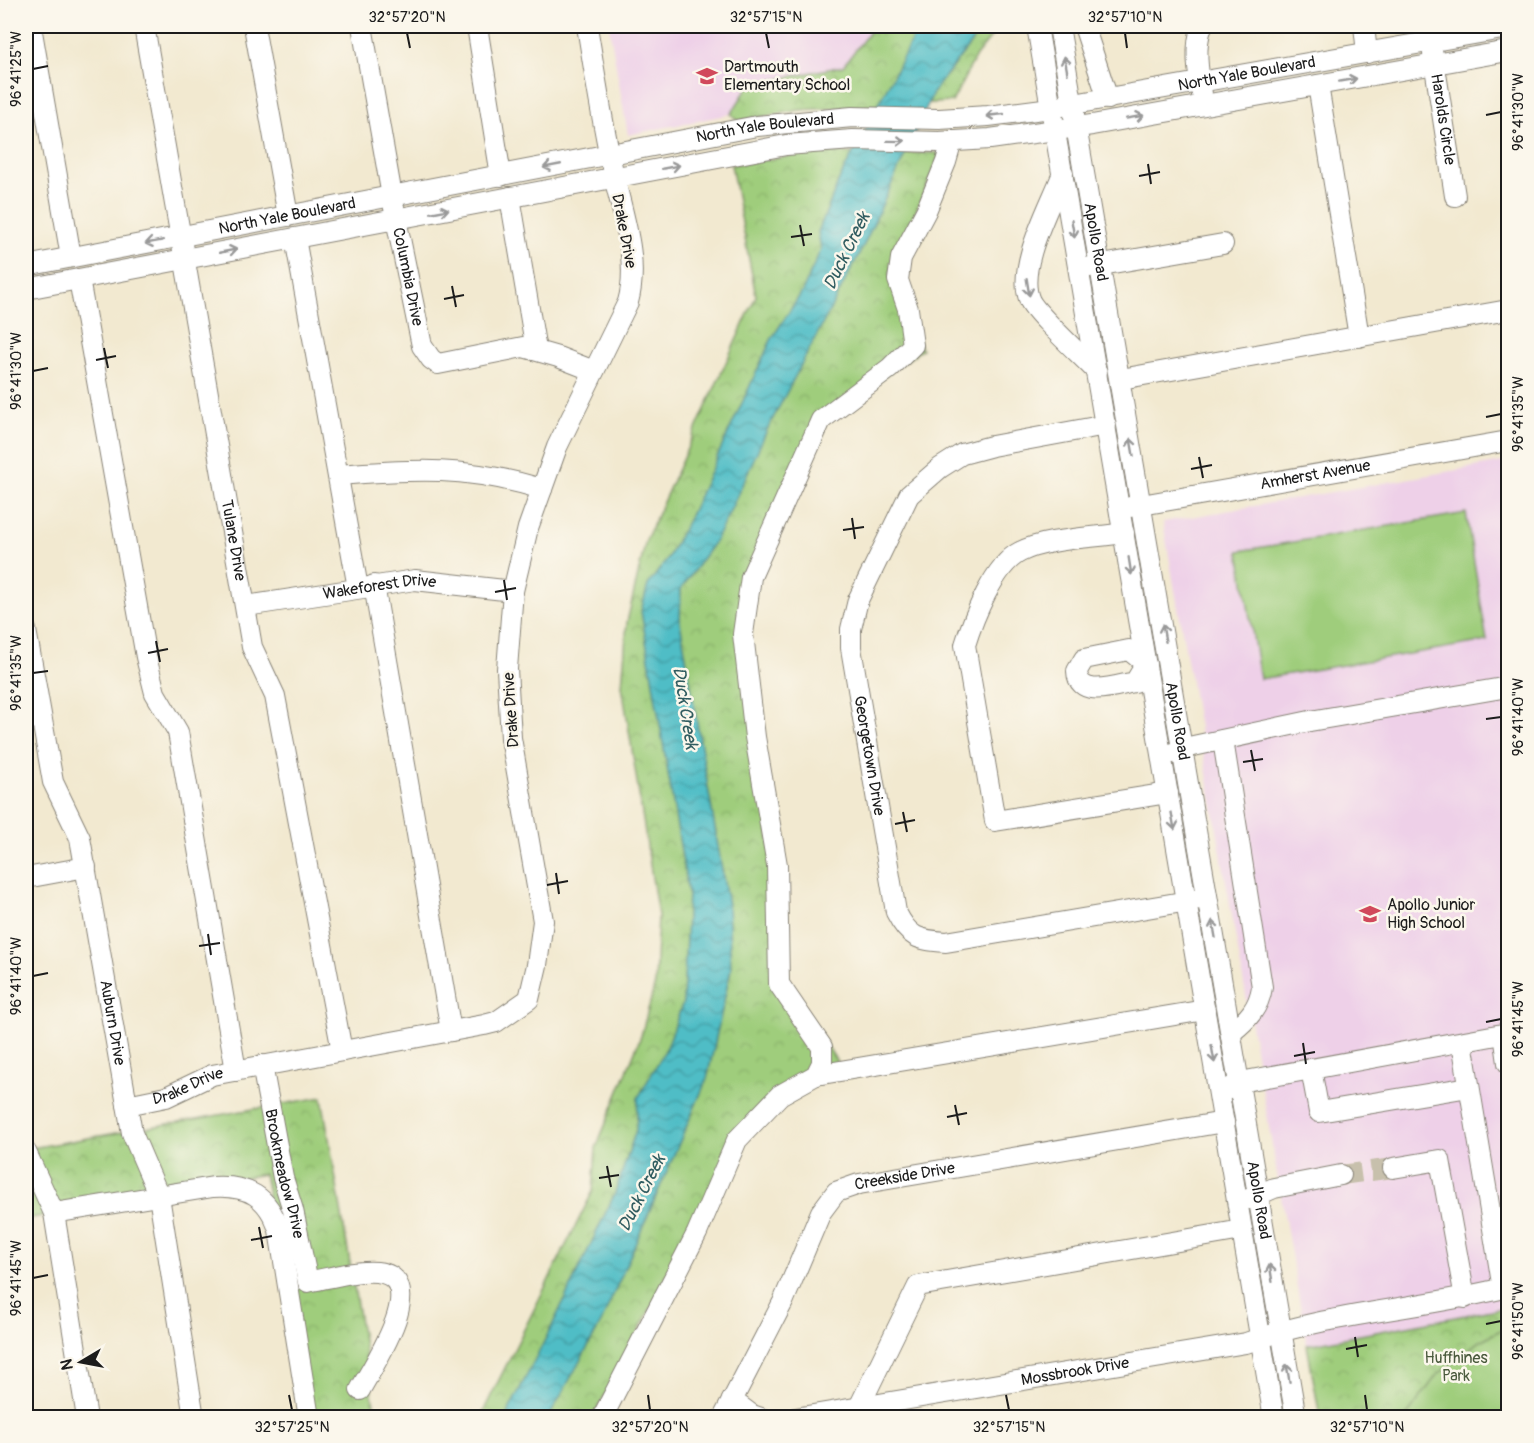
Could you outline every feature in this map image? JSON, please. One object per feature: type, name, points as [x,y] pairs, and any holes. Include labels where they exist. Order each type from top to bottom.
[{"type":"street","points":[[31,26],[71,257]]},
{"type":"street","name":"Tulane Drive","points":[[144,26],[252,647],[276,696],[342,1051]]},
{"type":"street","points":[[254,26],[288,216]]},
{"type":"street","name":"Columbia Drive","points":[[362,26],[396,219],[422,346],[430,360],[438,364],[523,347],[594,371]]},
{"type":"street","points":[[477,26],[501,176]]},
{"type":"street","name":"Drake Drive","points":[[127,1105],[166,1097],[212,1075],[496,1022],[529,999],[537,965],[543,921],[510,738],[507,669],[513,591],[528,528],[557,447],[628,302],[633,284],[633,261],[609,155],[587,26]]},
{"type":"street","name":"Apollo Road","points":[[1037,26],[1121,508],[1274,1418]]},
{"type":"street","name":"Apollo Road","points":[[1059,26],[1169,659],[1296,1418]]},
{"type":"street","points":[[1084,26],[1108,99]]},
{"type":"street","points":[[1202,26],[1198,36],[1197,58],[1204,105]]},
{"type":"street","points":[[1364,26],[1367,53]]},
{"type":"street","name":"North Yale Boulevard","points":[[26,266],[757,126],[852,117],[939,119],[1051,108],[1509,28]]},
{"type":"street","name":"Harolds Circle","points":[[1431,41],[1455,196]]},
{"type":"street","name":"North Yale Boulevard","points":[[26,289],[786,145],[853,140],[945,141],[1055,130],[1509,51]]},
{"type":"street","points":[[1318,85],[1359,337]]},
{"type":"street","points":[[816,1075],[822,1064],[822,1047],[779,984],[777,865],[755,736],[743,634],[751,577],[821,420],[890,368],[913,345],[908,309],[898,280],[901,258],[926,211],[946,162],[945,141]]},
{"type":"street","points":[[1063,173],[1027,267],[1026,285],[1031,302],[1097,372]]},
{"type":"street","points":[[510,197],[536,350]]},
{"type":"street","points":[[295,238],[338,475],[366,586],[451,1031]]},
{"type":"street","points":[[1080,269],[1224,244]]},
{"type":"street","points":[[79,279],[146,657],[155,693],[178,732],[236,1071]]},
{"type":"street","points":[[1121,379],[1509,310]]},
{"type":"street","name":"Georgetown Drive","points":[[1106,425],[992,446],[962,454],[940,468],[909,495],[858,600],[851,629],[853,660],[896,912],[904,927],[921,940],[946,942],[1208,897]]},
{"type":"street","name":"Amherst Avenue","points":[[1121,508],[1509,441]]},
{"type":"street","points":[[338,475],[421,468],[499,476],[542,489]]},
{"type":"street","points":[[1124,533],[1038,546],[1020,552],[1006,563],[987,594],[971,625],[964,645],[995,821],[1168,793]]},
{"type":"street","name":"Wakeforest Drive","points":[[246,606],[415,580],[513,591]]},
{"type":"street","name":"Auburn Drive","points":[[26,630],[53,782],[80,838],[132,1133],[159,1196],[194,1418]]},
{"type":"street","points":[[1146,663],[1169,659]]},
{"type":"street","points":[[1164,771],[1173,754],[1184,748],[1310,721],[1509,687]]},
{"type":"street","points":[[1223,740],[1262,987],[1260,1001],[1246,1020],[1232,1032]]},
{"type":"street","points":[[26,878],[86,867]]},
{"type":"street","points":[[602,1418],[697,1233],[737,1140],[780,1095],[816,1075],[1205,1010]]},
{"type":"street","points":[[1221,1101],[1226,1092],[1240,1082],[1506,1034],[1509,1063]]},
{"type":"street","points":[[1462,1042],[1506,1288]]},
{"type":"street","name":"Brookmeadow Drive","points":[[262,1065],[283,1178],[293,1210],[308,1282],[364,1272],[380,1272],[392,1278],[400,1291],[400,1312],[360,1390]]},
{"type":"street","points":[[1311,1069],[1319,1112],[1469,1087]]},
{"type":"street","name":"Creekside Drive","points":[[727,1409],[783,1302],[821,1212],[836,1192],[860,1184],[1224,1122]]},
{"type":"street","points":[[26,1152],[54,1213],[87,1418]]},
{"type":"street","points":[[1393,1168],[1440,1160],[1465,1298]]},
{"type":"street","points":[[1237,1202],[1259,1196],[1274,1188],[1341,1175]]},
{"type":"street","points":[[54,1213],[228,1186],[262,1199],[273,1210],[279,1230],[309,1418]]},
{"type":"street","points":[[859,1407],[918,1286],[1242,1230]]},
{"type":"street","name":"Mossbrook Drive","points":[[795,1418],[1246,1343],[1281,1330],[1465,1298],[1506,1288]]},
{"type":"street","points":[[727,1409],[761,1418]]},
{"type":"shaded area","name":"Dartmouth Elementary School","points":[[609,26],[874,26],[843,66],[749,85],[731,114],[628,135]]},
{"type":"shaded area","name":"Apollo Junior High School","points":[[1508,461],[1508,1307],[1307,1345],[1163,522]]},
{"type":"green space","points":[[874,26],[1000,26],[976,56],[952,102],[800,110],[738,121],[731,114],[749,85],[843,66]]},
{"type":"green space","points":[[811,153],[941,153],[889,273],[922,349],[825,420],[754,585],[747,643],[785,978],[844,1073],[792,1090],[734,1151],[593,1417],[480,1418],[593,1191],[596,1148],[641,1036],[655,984],[658,916],[622,686],[627,622],[646,540],[756,296],[731,165]]},
{"type":"green space","points":[[1466,513],[1487,641],[1260,679],[1239,551]]},
{"type":"green space","points":[[322,1097],[376,1417],[310,1417],[264,1174],[26,1219],[26,1149]]},
{"type":"green space","name":"Huffhines Park","points":[[1508,1307],[1508,1417],[1320,1417],[1307,1345]]},
{"type":"green space","points":[[1508,1326],[1508,1417],[1406,1417],[1437,1375],[1478,1342]]},
{"type":"water","name":"Duck Creek","points":[[919,26],[984,26],[934,91],[863,247],[767,430],[715,541],[681,589],[680,622],[728,905],[731,969],[707,1079],[601,1323],[549,1417],[505,1418],[615,1193],[636,1130],[638,1098],[668,1045],[683,1002],[688,893],[641,611],[648,585],[667,559],[688,520],[772,338],[802,292],[821,249],[818,232],[840,178]]},
{"type":"tunnel","points":[[1341,1175],[1393,1168]]},
{"type":"place","name":"Dartmouth Elementary School","points":[[707,76]]},
{"type":"place","name":"Apollo Junior High School","points":[[1370,914]]}]
